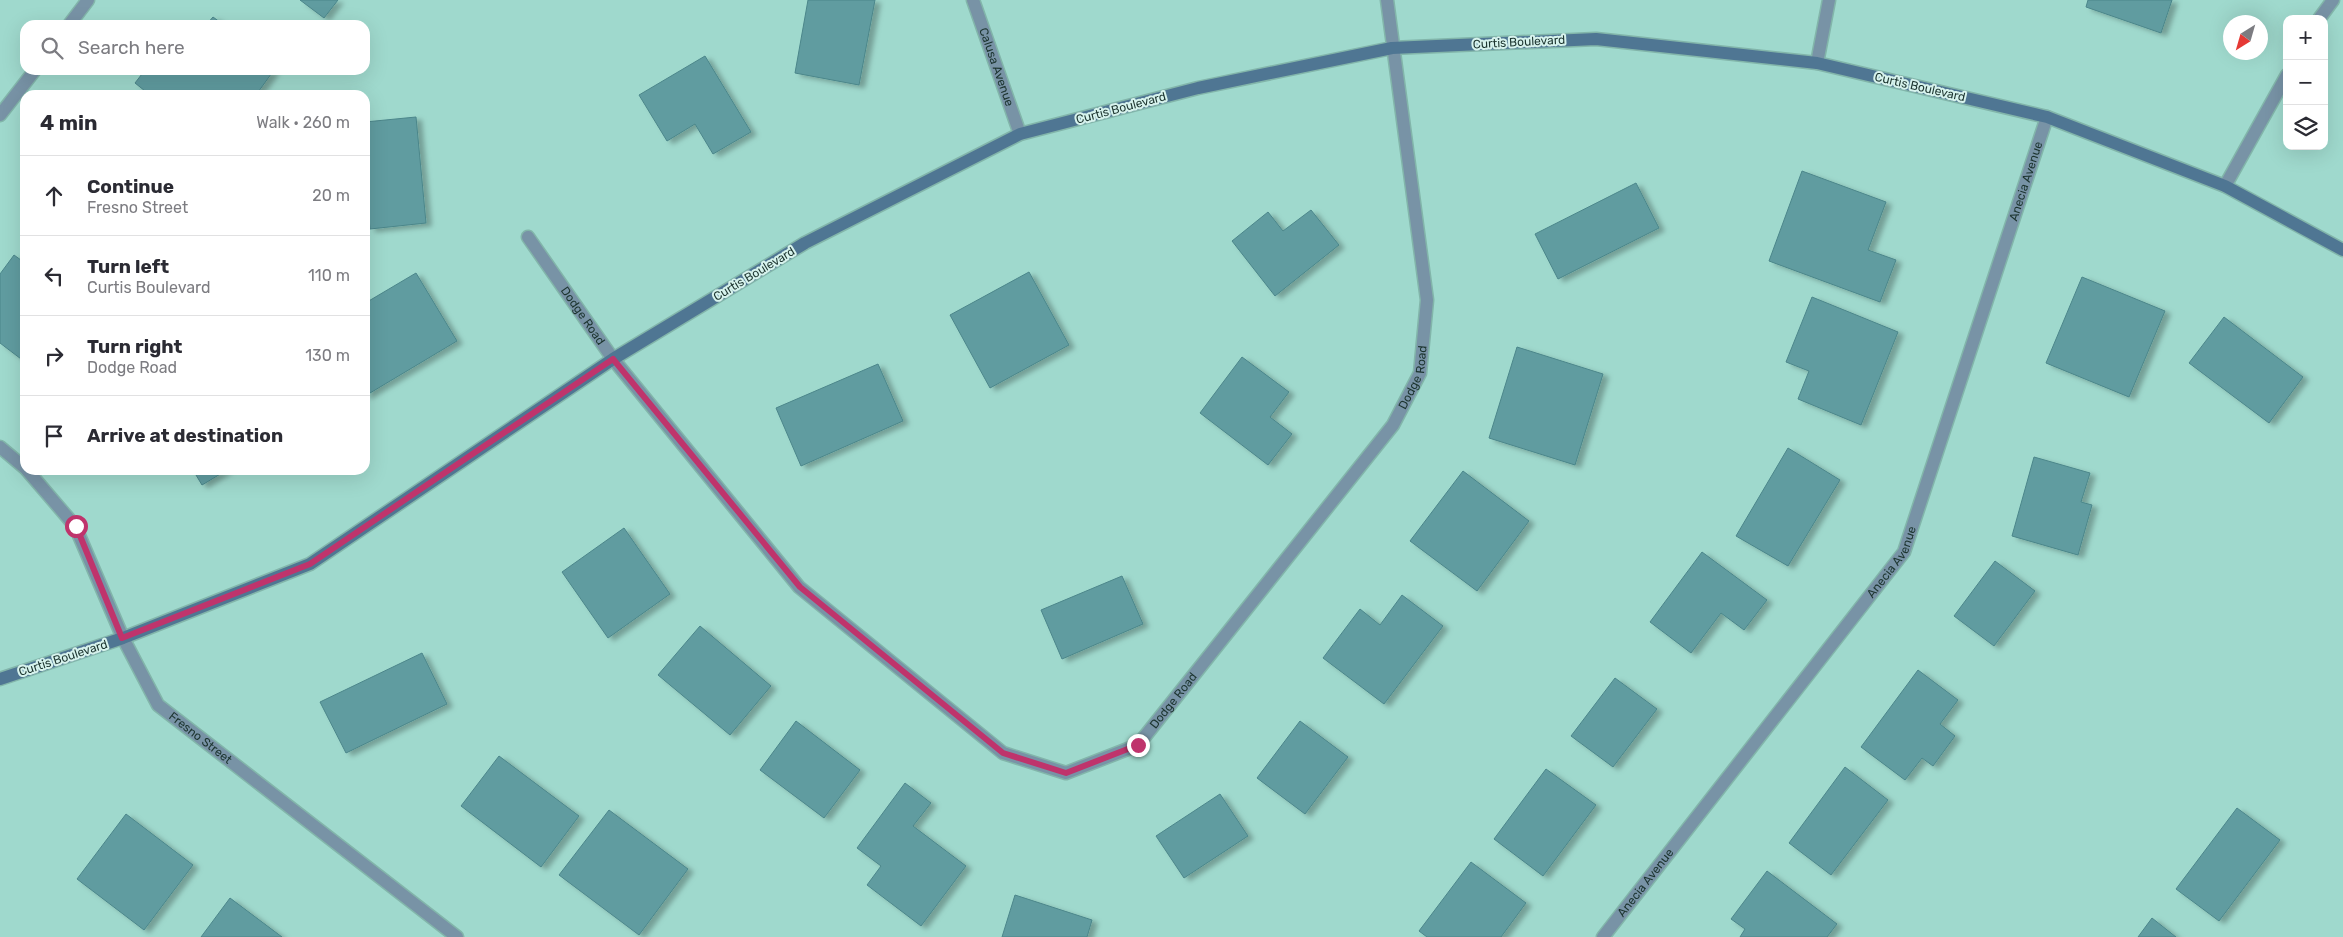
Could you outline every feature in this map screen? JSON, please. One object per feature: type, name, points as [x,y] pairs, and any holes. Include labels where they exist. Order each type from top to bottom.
[{"type":"street","points":[[73,20],[88,0]]},
{"type":"street","name":"Calusa Avenue","points":[[973,0],[1020,134]]},
{"type":"street","name":"Dodge Road","points":[[528,237],[613,359],[800,587],[1003,753],[1066,773],[1138,745],[1393,425],[1420,373],[1427,300],[1386,0]]},
{"type":"street","points":[[1817,63],[1829,0]]},
{"type":"street","points":[[2321,15],[2333,0]]},
{"type":"street","name":"Curtis Boulevard","points":[[0,678],[122,638],[310,564],[613,359],[805,243],[1020,134],[1198,88],[1392,48],[1596,39],[1817,63],[2046,117],[2225,186],[2343,250]]},
{"type":"street","points":[[0,115],[31,75]]},
{"type":"street","points":[[2225,186],[2283,82]]},
{"type":"street","name":"Anecia Avenue","points":[[1603,937],[1904,552],[2046,117]]},
{"type":"street","name":"Fresno Street","points":[[0,447],[20,464]]},
{"type":"street","name":"Fresno Street","points":[[31,475],[76,526],[122,638],[158,705],[457,937]]},
{"type":"building","points":[[300,0],[338,0],[324,18]]},
{"type":"building","points":[[808,0],[875,0],[859,85],[795,73]]},
{"type":"building","points":[[2088,0],[2172,0],[2161,33],[2086,7]]},
{"type":"building","points":[[705,56],[751,132],[713,154],[695,124],[667,141],[639,95]]},
{"type":"building","points":[[141,75],[270,75],[260,90],[144,90],[135,83]]},
{"type":"building","points":[[416,117],[426,223],[370,229],[370,122]]},
{"type":"building","points":[[1802,171],[1886,202],[1868,250],[1896,260],[1880,302],[1769,261]]},
{"type":"building","points":[[1636,183],[1659,228],[1558,279],[1535,234]]},
{"type":"building","points":[[1311,210],[1339,245],[1275,296],[1232,241],[1268,212],[1283,231]]},
{"type":"building","points":[[14,255],[20,259],[20,358],[0,343],[0,274]]},
{"type":"building","points":[[1029,272],[1069,345],[990,388],[950,315]]},
{"type":"building","points":[[416,273],[457,341],[370,393],[370,300]]},
{"type":"building","points":[[2082,277],[2165,311],[2129,397],[2046,363]]},
{"type":"building","points":[[1812,297],[1898,332],[1861,425],[1798,399],[1809,371],[1786,362]]},
{"type":"building","points":[[2224,317],[2303,377],[2269,423],[2189,363]]},
{"type":"building","points":[[1517,347],[1603,374],[1575,465],[1489,438]]},
{"type":"building","points":[[1242,357],[1289,392],[1270,417],[1292,434],[1268,465],[1200,413]]},
{"type":"building","points":[[878,364],[903,421],[801,466],[776,408]]},
{"type":"building","points":[[1788,448],[1840,480],[1788,566],[1736,536]]},
{"type":"building","points":[[2034,457],[2090,473],[2081,502],[2092,505],[2078,555],[2012,536]]},
{"type":"building","points":[[1463,471],[1529,521],[1477,591],[1410,541]]},
{"type":"building","points":[[196,475],[219,475],[202,485]]},
{"type":"building","points":[[624,528],[670,594],[608,638],[562,572]]},
{"type":"building","points":[[1702,552],[1767,600],[1744,630],[1721,613],[1691,653],[1650,622]]},
{"type":"building","points":[[1995,561],[2035,591],[1994,646],[1954,616]]},
{"type":"building","points":[[1122,576],[1143,624],[1062,659],[1041,610]]},
{"type":"building","points":[[1402,595],[1443,626],[1384,704],[1323,658],[1360,609],[1380,625]]},
{"type":"building","points":[[700,626],[771,686],[730,735],[658,675]]},
{"type":"building","points":[[422,653],[447,704],[346,753],[320,702]]},
{"type":"building","points":[[1918,670],[1958,700],[1940,724],[1955,736],[1933,766],[1922,758],[1905,780],[1861,747]]},
{"type":"building","points":[[1615,678],[1657,709],[1613,767],[1571,736]]},
{"type":"building","points":[[796,721],[860,770],[824,818],[760,770]]},
{"type":"building","points":[[1300,721],[1348,757],[1305,814],[1257,778]]},
{"type":"building","points":[[499,756],[579,816],[541,867],[461,806]]},
{"type":"building","points":[[1845,767],[1888,800],[1831,875],[1789,843]]},
{"type":"building","points":[[1546,769],[1596,805],[1543,876],[1494,839]]},
{"type":"building","points":[[905,783],[931,803],[913,826],[966,866],[921,926],[867,885],[881,866],[857,848]]},
{"type":"building","points":[[1220,794],[1248,836],[1184,878],[1156,836]]},
{"type":"building","points":[[2237,808],[2280,840],[2219,921],[2176,889]]},
{"type":"building","points":[[609,810],[688,869],[639,935],[559,875]]},
{"type":"building","points":[[126,814],[193,865],[144,930],[77,879]]},
{"type":"building","points":[[1471,862],[1526,903],[1501,937],[1427,937],[1419,931]]},
{"type":"building","points":[[1767,871],[1837,924],[1827,937],[1740,937],[1745,929],[1731,919]]},
{"type":"building","points":[[1015,895],[1092,920],[1087,937],[1002,937]]},
{"type":"building","points":[[230,898],[282,937],[201,937]]},
{"type":"building","points":[[2152,918],[2176,937],[2138,937]]},
{"type":"route","points":[[76,526],[122,638],[310,564],[613,359],[800,587],[1003,753],[1066,773],[1138,745]]}]
